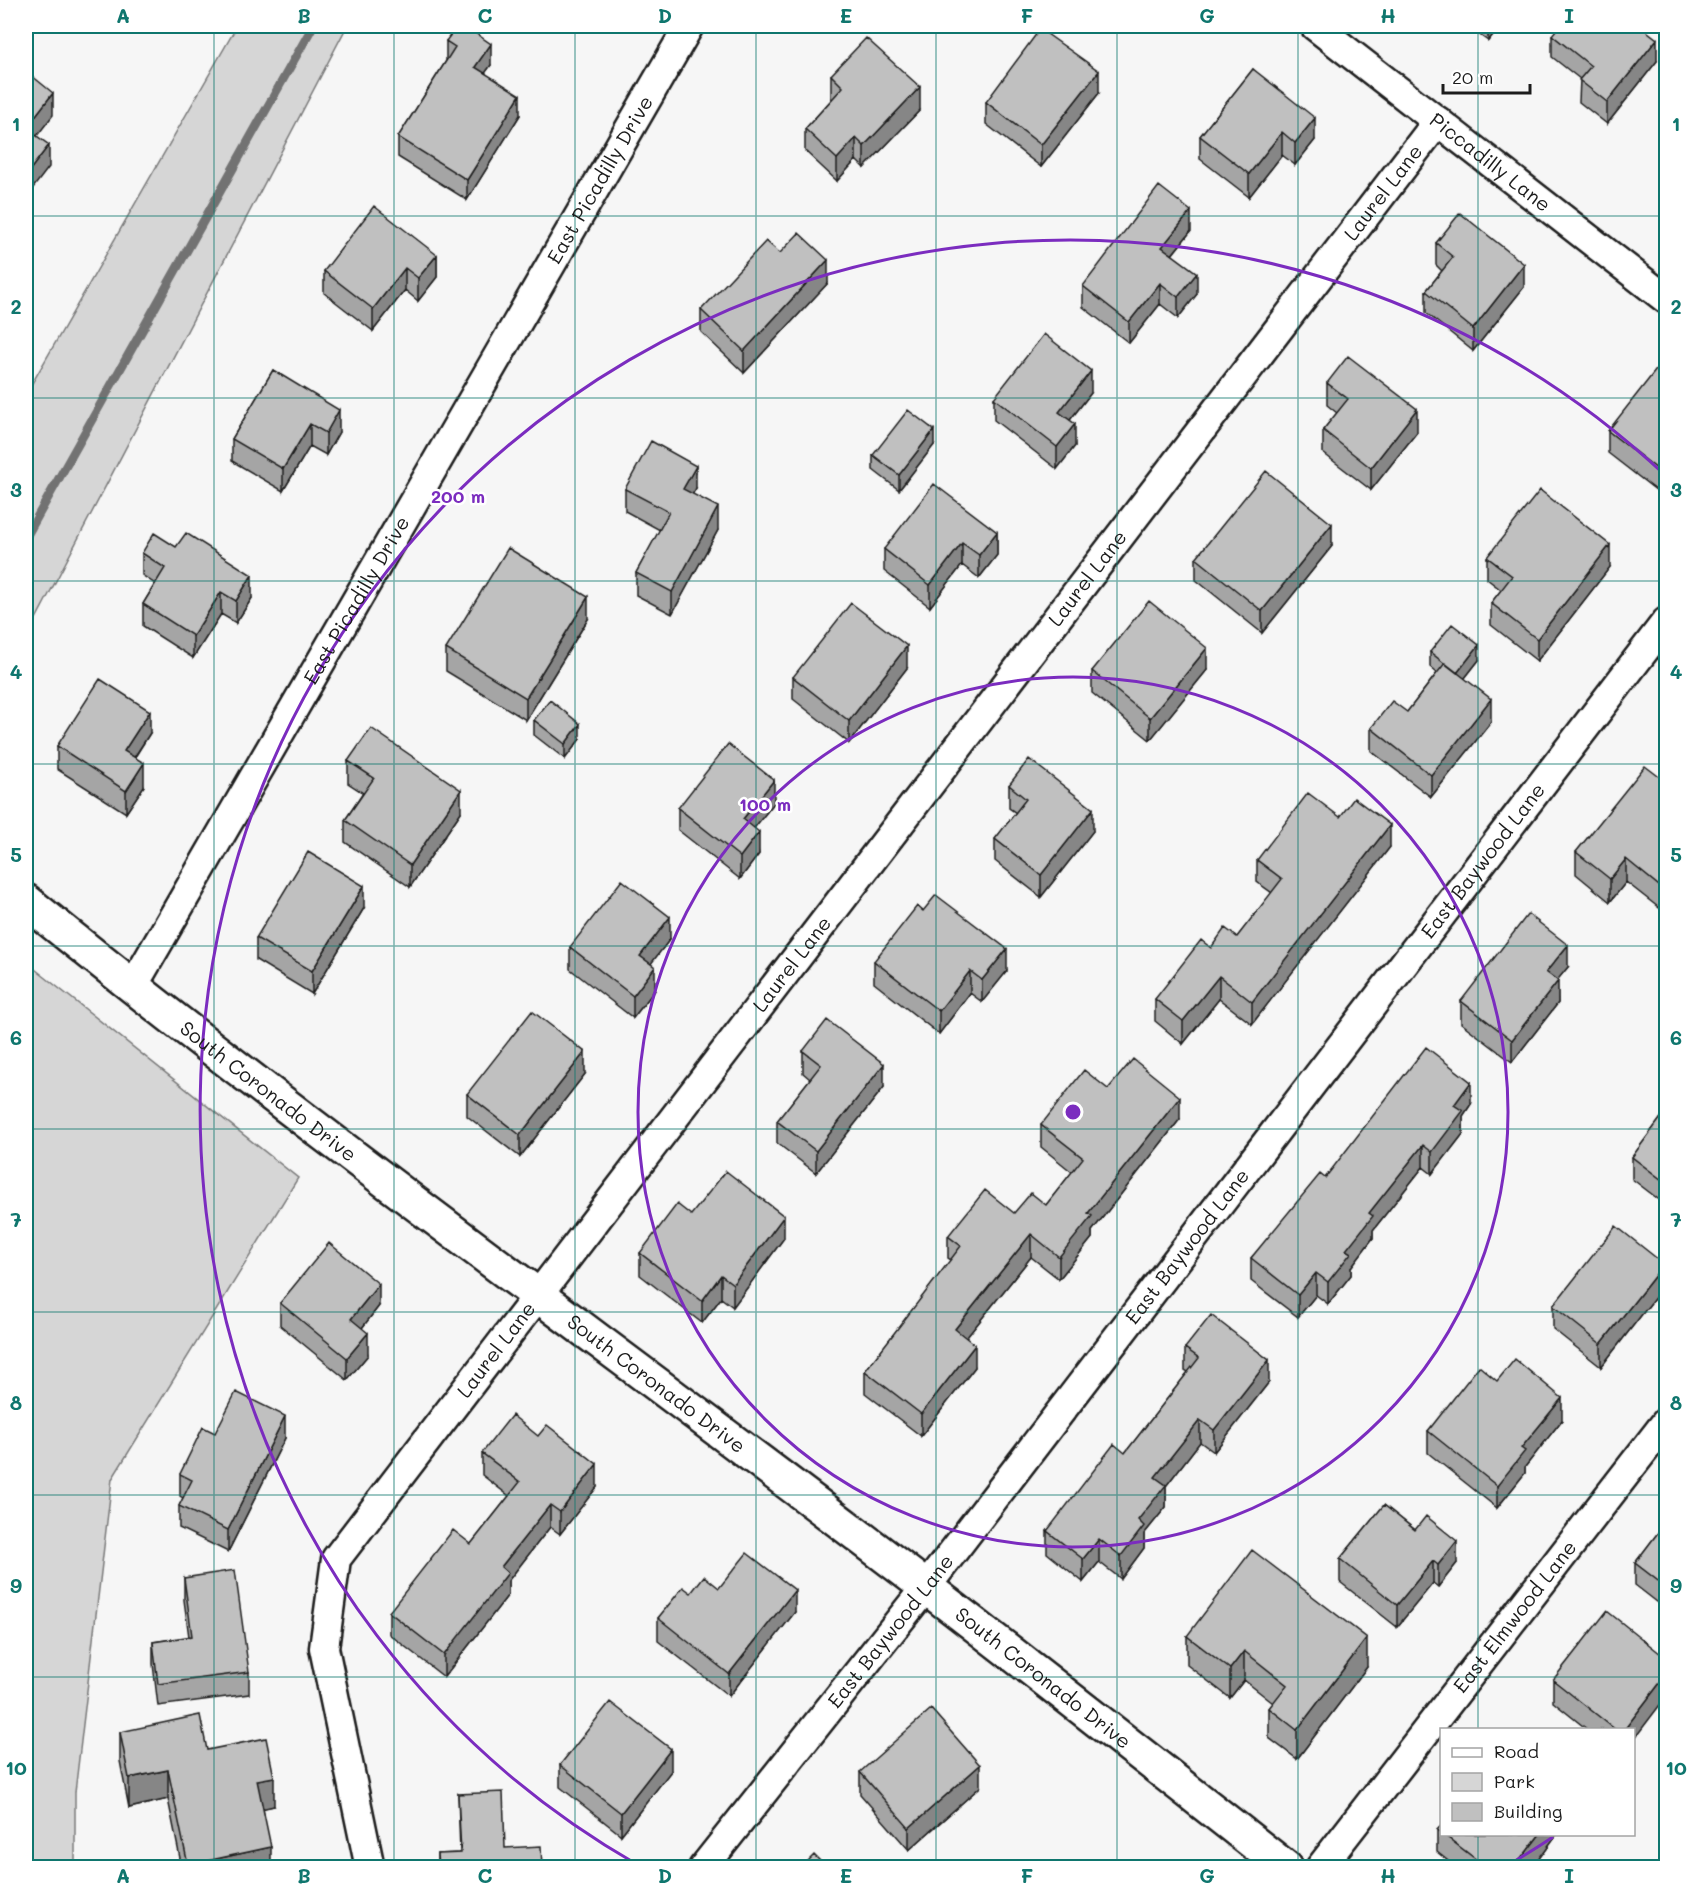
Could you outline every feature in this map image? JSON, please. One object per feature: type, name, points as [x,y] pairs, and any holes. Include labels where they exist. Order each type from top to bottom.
[{"type":"street","name":"East Picadilly Drive","points":[[132,988],[689,26]]},
{"type":"street","name":"Piccadilly Lane","points":[[1315,26],[1666,299]]},
{"type":"street","name":"Laurel Lane","points":[[370,1868],[324,1648],[336,1559],[1438,121]]},
{"type":"street","name":"East Baywood Lane","points":[[704,1868],[926,1587],[1666,622]]},
{"type":"street","name":"South Coronado Drive","points":[[26,902],[132,988],[536,1296],[926,1587],[1286,1868]]},
{"type":"street","name":"East Elmwood Lane","points":[[1320,1868],[1666,1422]]},
{"type":"green space","points":[[237,26],[347,26],[26,638],[26,394]]},
{"type":"green space","points":[[26,962],[298,1178],[112,1479],[75,1792],[75,1867],[26,1867]]},
{"type":"building","points":[[457,26],[465,26],[491,44],[475,67],[520,95],[467,180],[398,137],[455,47],[446,41]]},
{"type":"building","points":[[1559,26],[1640,26],[1657,39],[1607,102],[1579,80],[1591,66],[1552,35]]},
{"type":"building","points":[[1040,29],[1099,71],[1041,145],[986,102]]},
{"type":"building","points":[[866,38],[920,87],[864,146],[856,138],[837,159],[805,129],[843,87],[831,75]]},
{"type":"building","points":[[1253,69],[1315,118],[1295,143],[1282,132],[1249,174],[1200,136]]},
{"type":"building","points":[[26,71],[53,93],[26,128]]},
{"type":"building","points":[[26,128],[49,145],[26,175]]},
{"type":"building","points":[[1159,186],[1191,211],[1162,247],[1197,273],[1178,297],[1160,283],[1129,322],[1083,286]]},
{"type":"building","points":[[374,206],[437,255],[418,278],[405,268],[373,309],[324,271]]},
{"type":"building","points":[[1460,213],[1524,264],[1473,329],[1426,291],[1453,257],[1436,243]]},
{"type":"building","points":[[799,233],[828,260],[744,351],[701,310],[766,241],[780,253]]},
{"type":"building","points":[[1044,334],[1091,371],[1059,412],[1075,424],[1057,447],[994,398]]},
{"type":"building","points":[[1348,356],[1417,409],[1371,468],[1323,430],[1348,399],[1327,383]]},
{"type":"building","points":[[1663,361],[1666,364],[1665,475],[1608,431]]},
{"type":"building","points":[[273,370],[339,410],[326,433],[310,424],[283,469],[232,439]]},
{"type":"building","points":[[908,410],[934,430],[899,475],[873,455]]},
{"type":"building","points":[[651,441],[696,466],[683,489],[718,507],[672,592],[636,573],[669,512],[625,489]]},
{"type":"building","points":[[1266,471],[1332,524],[1262,611],[1196,558]]},
{"type":"building","points":[[934,484],[997,532],[979,555],[962,543],[930,585],[884,549]]},
{"type":"building","points":[[1540,490],[1610,545],[1537,639],[1491,603],[1512,576],[1487,557]]},
{"type":"building","points":[[154,533],[176,547],[186,533],[252,575],[236,601],[221,592],[193,636],[143,604],[165,568],[142,553]]},
{"type":"building","points":[[508,548],[588,597],[526,698],[446,649]]},
{"type":"building","points":[[1149,601],[1207,648],[1150,718],[1092,671]]},
{"type":"building","points":[[851,603],[907,646],[849,721],[793,677]]},
{"type":"building","points":[[1452,624],[1479,645],[1457,673],[1430,652]]},
{"type":"building","points":[[1445,663],[1491,699],[1431,775],[1371,728],[1392,701],[1407,712]]},
{"type":"building","points":[[100,679],[150,711],[124,751],[144,763],[126,791],[57,746]]},
{"type":"building","points":[[550,700],[580,724],[565,744],[534,720]]},
{"type":"building","points":[[371,728],[461,790],[410,865],[345,820],[374,778],[348,761]]},
{"type":"building","points":[[728,744],[774,780],[743,819],[759,832],[740,857],[678,808]]},
{"type":"building","points":[[1029,759],[1093,809],[1041,875],[995,839],[1026,799],[1009,785]]},
{"type":"building","points":[[1645,766],[1666,782],[1666,884],[1663,889],[1626,859],[1610,879],[1576,852]]},
{"type":"building","points":[[1308,793],[1340,817],[1354,798],[1390,825],[1252,1002],[1219,976],[1183,1021],[1155,999],[1201,940],[1211,948],[1225,928],[1237,937],[1282,879],[1257,860]]},
{"type":"building","points":[[308,852],[364,886],[312,971],[256,938]]},
{"type":"building","points":[[622,880],[670,917],[640,956],[655,967],[633,996],[570,947]]},
{"type":"building","points":[[936,895],[1007,949],[982,980],[970,971],[939,1011],[874,961],[917,906],[923,911]]},
{"type":"building","points":[[1528,914],[1568,945],[1546,972],[1558,981],[1512,1040],[1461,1001]]},
{"type":"building","points":[[532,1011],[585,1052],[520,1135],[467,1094]]},
{"type":"building","points":[[827,1020],[884,1064],[816,1151],[777,1121],[821,1065],[803,1051]]},
{"type":"building","points":[[1426,1047],[1471,1082],[1454,1105],[1463,1111],[1432,1152],[1423,1145],[1369,1213],[1373,1216],[1346,1250],[1351,1253],[1328,1282],[1316,1273],[1298,1295],[1251,1258],[1320,1174],[1325,1178]]},
{"type":"building","points":[[1133,1059],[1180,1097],[1088,1213],[1092,1216],[1059,1257],[1031,1234],[955,1329],[975,1345],[921,1414],[865,1371],[961,1246],[948,1236],[985,1190],[1014,1213],[1031,1193],[1046,1205],[1083,1158],[1041,1125],[1084,1070],[1108,1089]]},
{"type":"building","points":[[1666,1111],[1666,1183],[1632,1157]]},
{"type":"building","points":[[726,1171],[784,1216],[733,1284],[721,1275],[702,1301],[640,1253],[677,1204],[691,1215]]},
{"type":"building","points":[[1616,1226],[1664,1264],[1601,1344],[1553,1306]]},
{"type":"building","points":[[329,1243],[379,1284],[351,1319],[368,1333],[347,1358],[280,1303]]},
{"type":"building","points":[[1211,1315],[1269,1360],[1214,1430],[1200,1420],[1155,1477],[1166,1485],[1138,1520],[1144,1526],[1121,1556],[1099,1539],[1083,1559],[1047,1531],[1114,1444],[1125,1453],[1199,1358],[1185,1348]]},
{"type":"building","points":[[1515,1359],[1562,1398],[1521,1448],[1525,1451],[1497,1486],[1428,1431],[1479,1366],[1497,1381]]},
{"type":"building","points":[[236,1392],[285,1416],[228,1530],[179,1506],[192,1480],[180,1474],[203,1427],[215,1433]]},
{"type":"building","points":[[512,1415],[538,1436],[547,1425],[597,1464],[560,1512],[550,1505],[501,1567],[508,1573],[444,1655],[389,1612],[453,1530],[471,1544],[520,1482],[482,1453]]},
{"type":"building","points":[[1384,1505],[1415,1530],[1426,1516],[1457,1541],[1438,1565],[1433,1561],[1397,1605],[1340,1559]]},
{"type":"building","points":[[1666,1522],[1666,1587],[1635,1563]]},
{"type":"building","points":[[1252,1550],[1367,1638],[1297,1730],[1269,1708],[1287,1685],[1244,1651],[1230,1669],[1187,1636]]},
{"type":"building","points":[[747,1553],[795,1590],[729,1674],[658,1618],[683,1587],[691,1593],[704,1576],[719,1588]]},
{"type":"building","points":[[235,1570],[249,1672],[158,1684],[153,1642],[192,1636],[184,1578]]},
{"type":"building","points":[[1607,1611],[1666,1658],[1666,1675],[1626,1728],[1613,1728],[1553,1680]]},
{"type":"building","points":[[610,1702],[671,1749],[621,1813],[560,1765]]},
{"type":"building","points":[[931,1709],[980,1765],[909,1828],[860,1772]]},
{"type":"building","points":[[200,1715],[207,1750],[266,1738],[274,1777],[257,1780],[271,1847],[188,1865],[168,1770],[129,1778],[120,1732]]},
{"type":"building","points":[[503,1792],[505,1848],[541,1846],[542,1868],[438,1868],[437,1854],[461,1853],[458,1794]]},
{"type":"building","points":[[1446,1836],[1538,1836],[1514,1868],[1479,1868],[1482,1864]]},
{"type":"building","points":[[814,1855],[827,1868],[801,1868]]},
{"type":"waterway","points":[[26,537],[313,26]]}]
